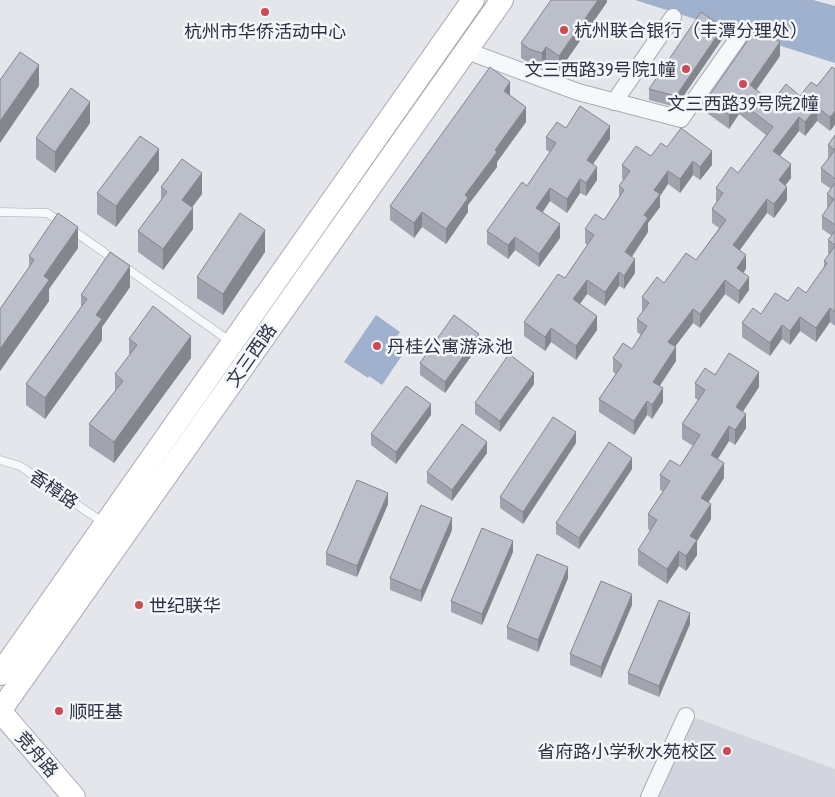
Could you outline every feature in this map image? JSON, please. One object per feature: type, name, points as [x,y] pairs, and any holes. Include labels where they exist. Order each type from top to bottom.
[{"type":"main road","name":"文三西路","points":[[0,674],[473,0]]},
{"type":"main road","name":"文三西路","points":[[0,711],[502,0]]},
{"type":"main road","name":"竞舟路","points":[[0,711],[74,797]]},
{"type":"street","points":[[614,102],[673,17]]},
{"type":"street","points":[[467,51],[578,92],[681,119],[738,38]]},
{"type":"street","points":[[649,797],[686,716]]},
{"type":"lane","points":[[0,212],[48,213],[233,343]]},
{"type":"lane","name":"香樟路","points":[[0,460],[20,466],[106,524]]},
{"type":"shaded area","name":"省府路小学秋水苑校区","points":[[696,718],[835,769],[835,797],[646,797],[677,733]]},
{"type":"water","points":[[635,0],[813,0],[835,6],[835,63]]},
{"type":"water","name":"丹桂公寓游泳池","points":[[376,315],[400,332],[393,342],[405,351],[382,385],[344,362]]},
{"type":"building","name":"杭州联合银行（丰潭分理处）","points":[[551,0],[598,0],[559,56],[546,47],[542,53],[529,49],[521,43]]},
{"type":"building","name":"文三西路39号院1幢","points":[[701,12],[723,27],[676,96],[649,89]]},
{"type":"building","points":[[757,27],[780,42],[750,85],[772,102],[786,84],[800,96],[811,82],[817,86],[832,67],[835,69],[835,111],[830,117],[817,107],[805,122],[799,117],[773,151],[791,164],[779,180],[787,187],[774,204],[767,199],[733,245],[746,255],[737,268],[749,277],[739,291],[725,280],[700,314],[693,309],[668,342],[676,347],[653,382],[663,388],[652,405],[647,401],[634,421],[599,399],[622,365],[613,358],[623,343],[632,349],[647,326],[637,319],[649,303],[642,297],[657,277],[664,283],[686,253],[696,260],[726,220],[712,209],[723,193],[716,188],[731,167],[738,173],[773,127],[739,101],[729,115],[707,99]]},
{"type":"building","points":[[20,52],[39,65],[0,121],[0,80]]},
{"type":"building","points":[[490,67],[510,82],[504,91],[526,107],[495,150],[497,152],[465,195],[468,198],[446,229],[422,212],[414,223],[390,206]]},
{"type":"building","points":[[71,88],[90,102],[55,152],[36,138]]},
{"type":"building","points":[[580,106],[610,126],[587,160],[597,167],[586,183],[580,179],[567,199],[550,188],[536,208],[560,224],[539,254],[515,237],[508,245],[487,231],[522,182],[527,186],[556,143],[546,137],[557,122],[566,128]]},
{"type":"building","points":[[681,128],[712,151],[700,167],[693,161],[680,179],[668,171],[654,190],[660,194],[644,215],[648,218],[625,252],[635,259],[624,276],[619,272],[605,292],[587,280],[573,299],[597,316],[576,346],[551,328],[545,337],[524,322],[558,274],[565,278],[594,235],[585,229],[595,214],[604,220],[624,190],[619,186],[630,171],[622,165],[636,146],[651,156],[661,143],[667,147]]},
{"type":"building","points":[[835,135],[835,150],[828,145]]},
{"type":"building","points":[[140,136],[159,149],[116,206],[97,193]]},
{"type":"building","points":[[835,150],[835,179],[821,168]]},
{"type":"building","points":[[182,159],[202,173],[182,200],[193,208],[163,249],[138,231],[167,192],[161,187]]},
{"type":"building","points":[[835,183],[835,225],[822,216],[834,199],[827,194]]},
{"type":"building","points":[[58,213],[78,227],[44,276],[49,280],[0,349],[0,309],[34,260],[29,256]]},
{"type":"building","points":[[240,213],[265,230],[223,294],[197,277]]},
{"type":"building","points":[[835,231],[835,245],[828,240]]},
{"type":"building","points":[[835,246],[835,312],[830,308],[816,328],[800,317],[790,331],[782,325],[770,343],[742,323],[753,308],[761,314],[775,293],[788,301],[798,287],[806,293],[827,263],[824,261]]},
{"type":"building","points":[[110,252],[130,266],[96,315],[102,319],[45,398],[26,384],[87,299],[81,295]]},
{"type":"building","points":[[153,306],[191,336],[114,442],[89,424],[123,381],[115,374],[137,345],[129,339]]},
{"type":"building","points":[[454,315],[479,334],[445,382],[420,363]]},
{"type":"building","points":[[729,353],[759,372],[736,407],[746,414],[735,430],[729,426],[711,455],[724,463],[701,498],[711,504],[690,536],[697,540],[686,556],[679,551],[667,569],[638,550],[657,520],[648,514],[670,481],[660,475],[670,460],[680,466],[700,435],[682,424],[705,390],[695,383],[705,368],[715,375]]},
{"type":"building","points":[[509,354],[534,373],[500,421],[475,403]]},
{"type":"building","points":[[406,386],[431,404],[396,452],[371,434]]},
{"type":"building","points":[[553,417],[576,432],[523,512],[500,497]]},
{"type":"building","points":[[462,424],[487,442],[452,490],[427,472]]},
{"type":"building","points":[[609,442],[632,458],[579,538],[556,523]]},
{"type":"building","points":[[357,480],[388,493],[357,566],[326,553]]},
{"type":"building","points":[[421,505],[452,518],[421,591],[390,578]]},
{"type":"building","points":[[482,528],[513,541],[482,614],[451,601]]},
{"type":"building","points":[[537,554],[568,567],[538,640],[507,627]]},
{"type":"building","points":[[601,581],[632,594],[601,667],[570,654]]},
{"type":"building","points":[[659,600],[690,613],[659,686],[628,673]]},
{"type":"place","name":"杭州市华侨活动中心","points":[[265,12]]},
{"type":"place","name":"杭州联合银行（丰潭分理处）","points":[[564,30]]},
{"type":"place","name":"文三西路39号院1幢","points":[[686,69]]},
{"type":"place","name":"文三西路39号院2幢","points":[[743,84]]},
{"type":"place","name":"丹桂公寓游泳池","points":[[377,346]]},
{"type":"place","name":"世纪联华","points":[[139,605]]},
{"type":"place","name":"顺旺基","points":[[59,711]]},
{"type":"place","name":"省府路小学秋水苑校区","points":[[727,751]]}]
